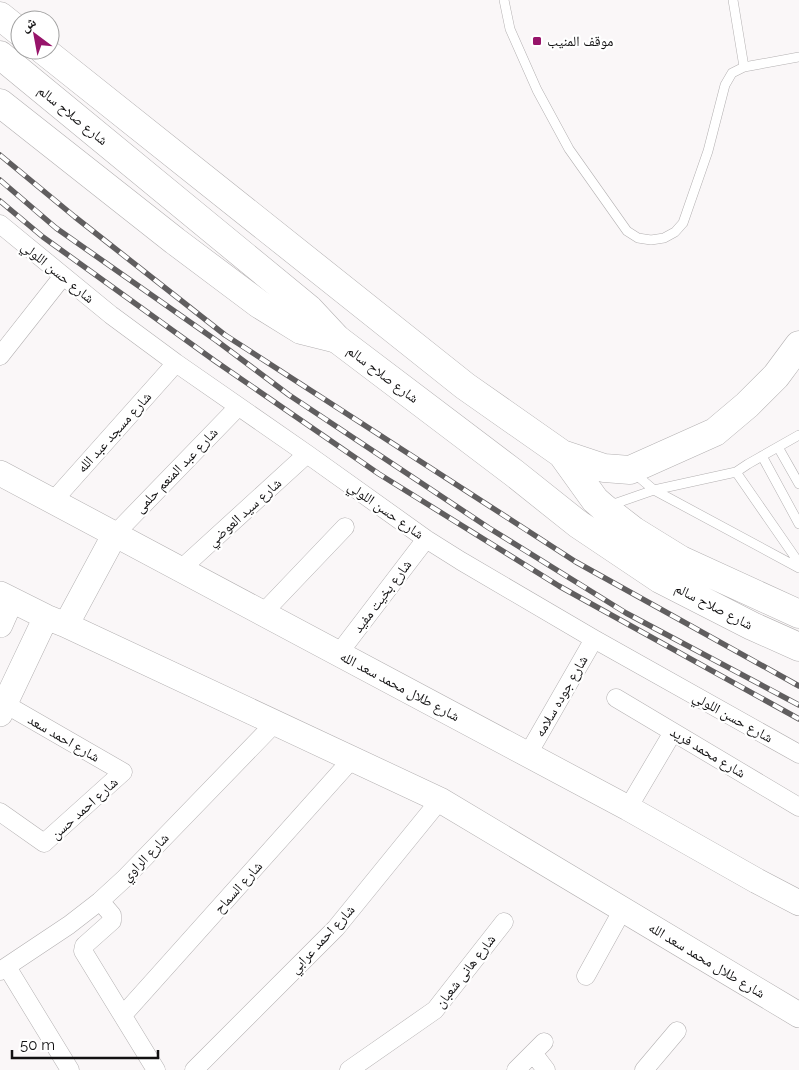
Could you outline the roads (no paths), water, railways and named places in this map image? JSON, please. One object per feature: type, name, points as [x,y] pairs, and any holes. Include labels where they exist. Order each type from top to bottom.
[{"type":"highway","points":[[0,16],[10,24]]},
{"type":"highway","name":"شارع صلاح سالم","points":[[0,56],[309,309],[337,339],[578,524],[660,579],[752,626],[799,647]]},
{"type":"highway","name":"شارع صلاح سالم","points":[[56,60],[457,380],[562,454],[595,500],[634,531],[681,560],[799,614]]},
{"type":"highway","points":[[0,103],[176,241],[260,304],[301,330],[337,339]]},
{"type":"highway","points":[[562,454],[604,468],[630,470],[715,432],[776,376],[799,345]]},
{"type":"highway","points":[[514,474],[532,458],[536,449],[537,437]]},
{"type":"main road","name":"شارع طلال محمد سعد الله","points":[[0,473],[528,754],[799,903]]},
{"type":"main road","points":[[2,709],[56,621],[114,534]]},
{"type":"main road","name":"شارع طلال محمد سعد الله","points":[[6,597],[440,800],[799,1015]]},
{"type":"main road","points":[[0,625],[6,597]]},
{"type":"street","name":"شارع حسن اللولي","points":[[0,224],[112,316],[426,538],[461,561],[594,639],[799,754]]},
{"type":"street","points":[[0,356],[63,276]]},
{"type":"street","name":"شارع مسجد عبد الله","points":[[53,501],[176,363]]},
{"type":"street","name":"شارع عبد المنعم حلمى","points":[[114,534],[238,406]]},
{"type":"street","name":"شارع سيد العوضي","points":[[181,569],[308,454]]},
{"type":"street","points":[[263,613],[345,527]]},
{"type":"street","name":"شارع بخيت مفيد","points":[[339,654],[426,538]]},
{"type":"street","name":"شارع جوده سلامه","points":[[528,754],[594,639]]},
{"type":"street","name":"شارع محمد فريد","points":[[616,698],[799,807]]},
{"type":"street","name":"شارع احمد سعد","points":[[2,709],[123,772]]},
{"type":"street","name":"شارع الراوي","points":[[4,969],[100,902],[275,723]]},
{"type":"street","points":[[628,808],[673,732]]},
{"type":"street","name":"شارع السماح","points":[[123,1015],[353,758]]},
{"type":"street","name":"شارع احمد حسن","points":[[0,812],[44,843],[123,772]]},
{"type":"street","name":"شارع احمد عرابي","points":[[194,1070],[336,928],[440,800]]},
{"type":"street","points":[[100,902],[112,915],[112,921],[84,946],[83,951],[156,1070]]},
{"type":"street","points":[[586,976],[623,909]]},
{"type":"street","name":"شارع هانى شعبان","points":[[349,1070],[434,1010],[504,922]]},
{"type":"street","points":[[4,969],[70,1070]]},
{"type":"street","points":[[644,1070],[677,1032]]},
{"type":"street","points":[[516,1070],[538,1048],[546,1070]]},
{"type":"lane","points":[[504,0],[510,29],[537,90],[569,149],[627,231],[638,238],[651,240],[664,238],[675,232],[684,223],[708,151],[725,85],[732,72],[744,67],[799,57]]},
{"type":"lane","points":[[733,0],[744,67]]},
{"type":"lane","points":[[603,507],[654,490],[736,472],[799,435]]},
{"type":"lane","points":[[778,447],[799,484]]},
{"type":"lane","points":[[762,456],[799,524]]},
{"type":"lane","points":[[630,470],[654,490],[799,568]]},
{"type":"lane","points":[[736,472],[799,563]]},
{"type":"railway","points":[[0,155],[75,217],[225,335],[576,562],[799,686]]},
{"type":"railway","points":[[0,180],[56,228],[217,341],[289,395],[489,528],[626,613],[799,705]]},
{"type":"railway","points":[[0,201],[43,237],[215,361],[379,474],[559,586],[799,719]]},
{"type":"place","name":"موقف المنيب","points":[[537,41]]}]
